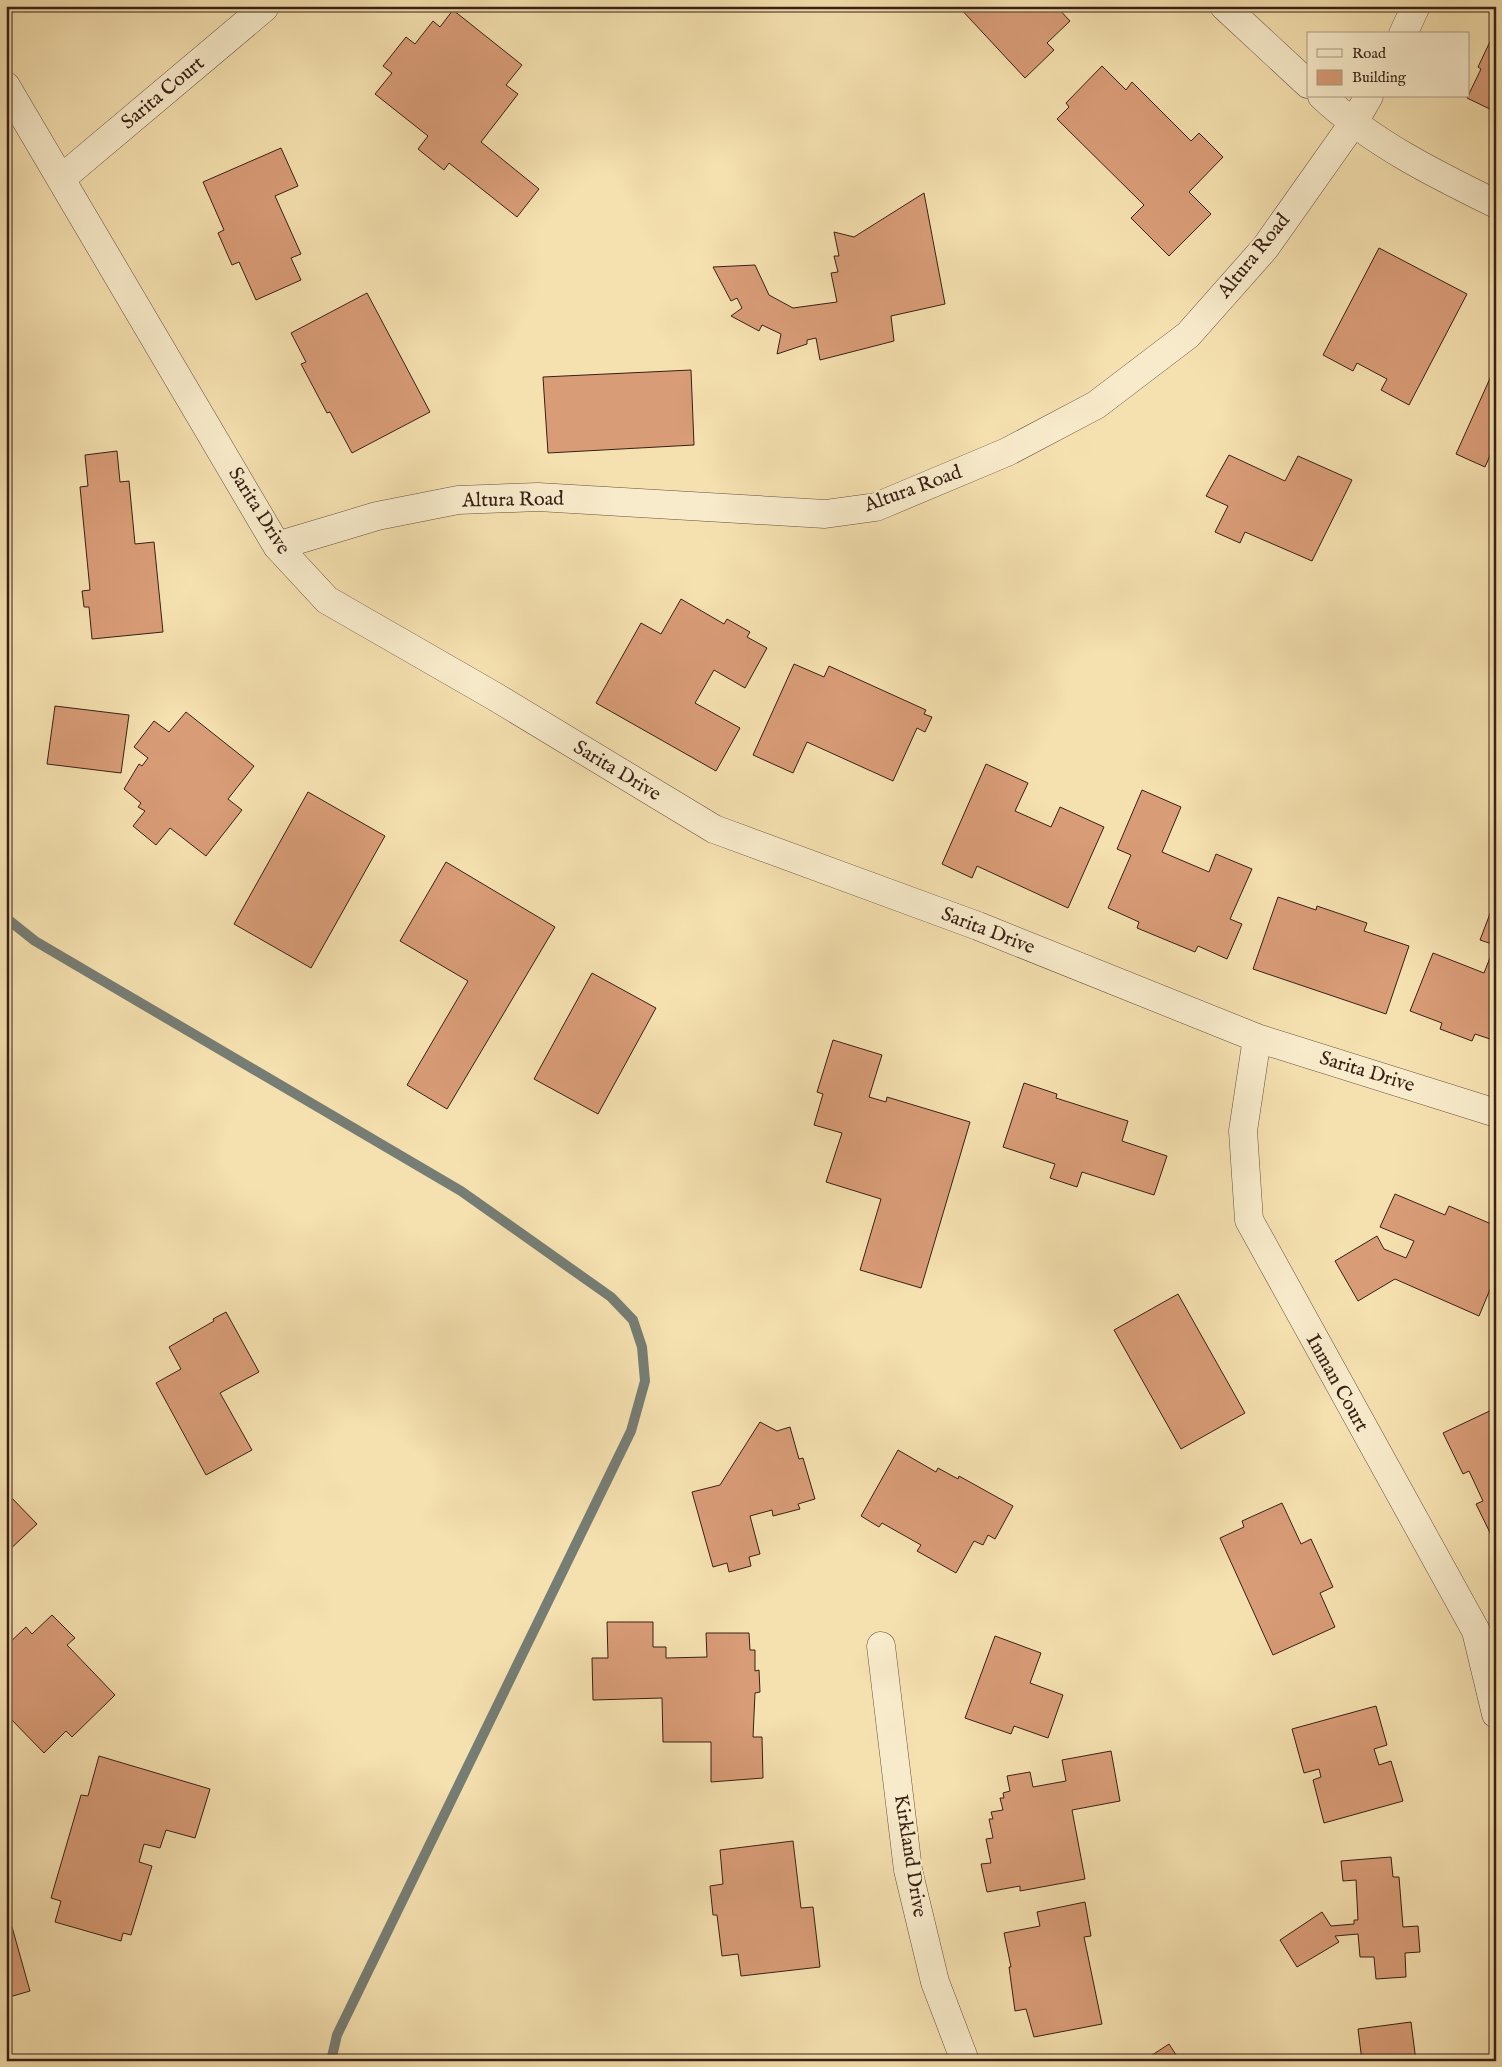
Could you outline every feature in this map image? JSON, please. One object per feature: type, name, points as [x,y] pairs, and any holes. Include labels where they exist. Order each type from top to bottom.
[{"type":"street","points":[[1224,6],[1307,83]]},
{"type":"street","points":[[1404,32],[1416,6]]},
{"type":"street","name":"Sarita Court","points":[[62,178],[264,8]]},
{"type":"street","name":"Sarita Drive","points":[[6,86],[62,178],[277,546],[327,600],[494,696],[714,829],[978,926],[1257,1038],[1496,1113]]},
{"type":"street","points":[[1324,98],[1354,122],[1419,166],[1496,204]]},
{"type":"street","name":"Altura Road","points":[[277,546],[378,516],[458,500],[538,497],[825,514],[876,507],[1007,452],[1096,404],[1188,335],[1265,248],[1354,122],[1368,98]]},
{"type":"street","name":"Inman Court","points":[[1257,1038],[1243,1131],[1249,1220],[1476,1630],[1496,1714]]},
{"type":"street","name":"Kirkland Drive","points":[[880,1646],[908,1870],[935,1982],[965,2061]]},
{"type":"building","points":[[958,6],[1056,6],[1070,21],[1047,43],[1054,50],[1025,78]]},
{"type":"building","points":[[453,10],[522,65],[506,85],[518,94],[481,142],[539,189],[517,217],[449,163],[444,170],[418,149],[428,136],[375,94],[392,73],[383,66],[406,37],[415,44],[433,21],[440,27]]},
{"type":"building","points":[[1496,29],[1496,119],[1491,117],[1494,111],[1467,98],[1470,98],[1470,92],[1481,69],[1478,67]]},
{"type":"building","points":[[1102,66],[1126,90],[1132,82],[1191,141],[1199,133],[1223,157],[1189,192],[1211,214],[1169,256],[1131,218],[1144,205],[1057,119],[1069,107],[1066,103]]},
{"type":"building","points":[[281,148],[298,186],[275,196],[301,254],[291,258],[301,280],[256,300],[239,262],[232,265],[218,233],[224,230],[203,182]]},
{"type":"building","points":[[924,193],[945,304],[891,316],[894,341],[820,360],[816,338],[807,340],[807,344],[777,354],[781,334],[762,325],[759,331],[731,316],[742,308],[737,298],[731,301],[713,267],[755,265],[769,295],[793,308],[837,302],[831,273],[838,272],[834,256],[839,256],[834,232],[854,237]]},
{"type":"building","points":[[1379,248],[1467,294],[1409,405],[1381,390],[1387,379],[1357,363],[1353,371],[1323,355]]},
{"type":"building","points":[[367,293],[430,412],[352,453],[330,412],[327,413],[301,364],[306,362],[291,333]]},
{"type":"building","points":[[1496,365],[1496,442],[1485,467],[1456,454]]},
{"type":"building","points":[[691,370],[694,445],[548,453],[543,377]]},
{"type":"building","points":[[117,451],[120,482],[129,481],[135,544],[154,542],[163,632],[92,639],[89,607],[84,607],[82,591],[90,590],[80,487],[88,486],[85,455]]},
{"type":"building","points":[[1229,455],[1285,481],[1298,456],[1352,480],[1312,561],[1245,532],[1240,543],[1215,532],[1228,506],[1206,496]]},
{"type":"building","points":[[681,599],[724,624],[727,619],[750,632],[747,637],[767,648],[745,688],[714,670],[695,703],[740,728],[716,771],[596,703],[641,623],[661,634]]},
{"type":"building","points":[[794,664],[824,677],[829,666],[926,710],[924,714],[932,717],[925,732],[917,728],[893,781],[807,742],[793,773],[753,755]]},
{"type":"building","points":[[55,706],[129,715],[121,773],[47,764]]},
{"type":"building","points":[[186,712],[254,766],[228,799],[242,810],[206,856],[170,828],[156,845],[133,826],[145,811],[138,807],[141,803],[124,789],[139,764],[142,766],[148,758],[134,747],[154,721],[169,732]]},
{"type":"building","points":[[986,764],[1028,783],[1015,811],[1051,827],[1060,807],[1104,827],[1068,908],[977,866],[972,878],[942,864]]},
{"type":"building","points":[[1142,790],[1181,807],[1162,852],[1209,872],[1216,854],[1252,869],[1230,919],[1242,924],[1227,959],[1198,946],[1195,952],[1137,928],[1139,922],[1108,908],[1131,855],[1117,849]]},
{"type":"building","points":[[308,792],[385,836],[311,968],[234,924]]},
{"type":"building","points":[[446,862],[555,927],[447,1109],[407,1085],[468,981],[400,941]]},
{"type":"building","points":[[1278,897],[1316,910],[1317,906],[1367,923],[1364,931],[1409,946],[1386,1014],[1253,969]]},
{"type":"building","points":[[1491,911],[1496,913],[1496,1041],[1475,1034],[1472,1041],[1440,1029],[1442,1023],[1410,1011],[1433,953],[1484,973],[1495,945],[1480,940]]},
{"type":"building","points":[[592,973],[656,1008],[598,1114],[534,1079]]},
{"type":"building","points":[[833,1040],[882,1055],[869,1097],[886,1102],[887,1097],[970,1122],[921,1288],[860,1270],[881,1199],[826,1182],[842,1133],[814,1125],[823,1094],[817,1092]]},
{"type":"building","points":[[1024,1083],[1057,1094],[1056,1098],[1128,1121],[1122,1141],[1167,1156],[1154,1195],[1082,1172],[1077,1187],[1050,1178],[1055,1164],[1003,1147]]},
{"type":"building","points":[[1395,1194],[1445,1215],[1449,1206],[1496,1226],[1496,1275],[1479,1316],[1395,1279],[1358,1301],[1335,1261],[1377,1236],[1384,1249],[1406,1258],[1414,1241],[1380,1227]]},
{"type":"building","points":[[1178,1294],[1245,1413],[1181,1449],[1114,1330]]},
{"type":"building","points":[[226,1312],[259,1372],[220,1393],[252,1450],[206,1475],[156,1383],[181,1369],[169,1347]]},
{"type":"building","points":[[1496,1408],[1496,1545],[1476,1504],[1483,1501],[1469,1471],[1463,1474],[1443,1433]]},
{"type":"building","points":[[760,1422],[777,1431],[790,1427],[799,1459],[803,1458],[815,1499],[798,1504],[800,1509],[773,1516],[772,1510],[750,1516],[760,1554],[749,1557],[751,1566],[729,1572],[727,1563],[713,1567],[692,1492],[720,1485]]},
{"type":"building","points":[[898,1450],[936,1472],[938,1468],[958,1479],[959,1476],[1013,1506],[995,1539],[988,1535],[983,1545],[974,1541],[956,1573],[917,1551],[921,1545],[882,1523],[879,1527],[861,1516]]},
{"type":"building","points":[[6,1492],[37,1524],[6,1553]]},
{"type":"building","points":[[1282,1503],[1301,1544],[1311,1539],[1333,1587],[1320,1593],[1335,1627],[1273,1655],[1220,1538],[1244,1527],[1242,1521]]},
{"type":"building","points":[[52,1615],[75,1638],[67,1645],[115,1695],[72,1737],[66,1731],[44,1753],[6,1714],[6,1646],[26,1627],[32,1634]]},
{"type":"building","points":[[607,1622],[653,1622],[653,1647],[666,1647],[666,1658],[707,1657],[706,1633],[749,1633],[750,1650],[755,1650],[755,1671],[759,1670],[760,1692],[755,1693],[753,1737],[762,1737],[763,1778],[711,1782],[711,1742],[663,1742],[662,1698],[593,1700],[592,1658],[608,1658]]},
{"type":"building","points":[[995,1636],[1041,1653],[1030,1683],[1063,1695],[1048,1738],[1014,1726],[1011,1734],[965,1718]]},
{"type":"building","points":[[1376,1706],[1387,1745],[1374,1749],[1379,1765],[1391,1761],[1403,1801],[1324,1823],[1313,1780],[1321,1777],[1319,1769],[1304,1773],[1292,1729]]},
{"type":"building","points":[[1111,1751],[1120,1801],[1072,1810],[1085,1879],[1020,1891],[1020,1886],[987,1892],[981,1864],[991,1863],[986,1839],[993,1838],[989,1819],[993,1819],[991,1812],[1003,1810],[1000,1798],[1004,1798],[1003,1793],[1010,1791],[1007,1776],[1030,1772],[1033,1787],[1066,1781],[1062,1760]]},
{"type":"building","points":[[99,1756],[210,1789],[195,1838],[166,1830],[160,1848],[144,1844],[139,1862],[152,1866],[131,1935],[123,1933],[121,1941],[55,1922],[61,1901],[51,1898],[81,1795],[88,1796]]},
{"type":"building","points":[[793,1841],[801,1908],[813,1907],[820,1967],[741,1976],[738,1954],[722,1956],[717,1915],[713,1915],[710,1886],[723,1884],[720,1850]]},
{"type":"building","points":[[1391,1857],[1393,1877],[1399,1877],[1403,1927],[1418,1926],[1420,1952],[1405,1953],[1406,1977],[1376,1979],[1374,1957],[1360,1957],[1358,1934],[1335,1936],[1339,1942],[1297,1967],[1280,1940],[1322,1912],[1331,1926],[1354,1924],[1354,1920],[1358,1920],[1356,1880],[1343,1881],[1341,1861]]},
{"type":"building","points":[[1085,1902],[1091,1936],[1084,1937],[1102,2024],[1034,2037],[1026,2009],[1015,2011],[1009,1967],[1011,1967],[1004,1933],[1040,1926],[1037,1912]]},
{"type":"building","points":[[12,1927],[30,1991],[6,1998],[6,1928]]},
{"type":"building","points":[[1411,2022],[1416,2061],[1362,2061],[1358,2029]]},
{"type":"building","points":[[1169,2044],[1180,2061],[1143,2061]]},
{"type":"waterway","points":[[6,918],[35,941],[461,1191],[611,1297],[633,1320],[642,1347],[645,1381],[631,1431],[337,2035],[331,2061]]}]
